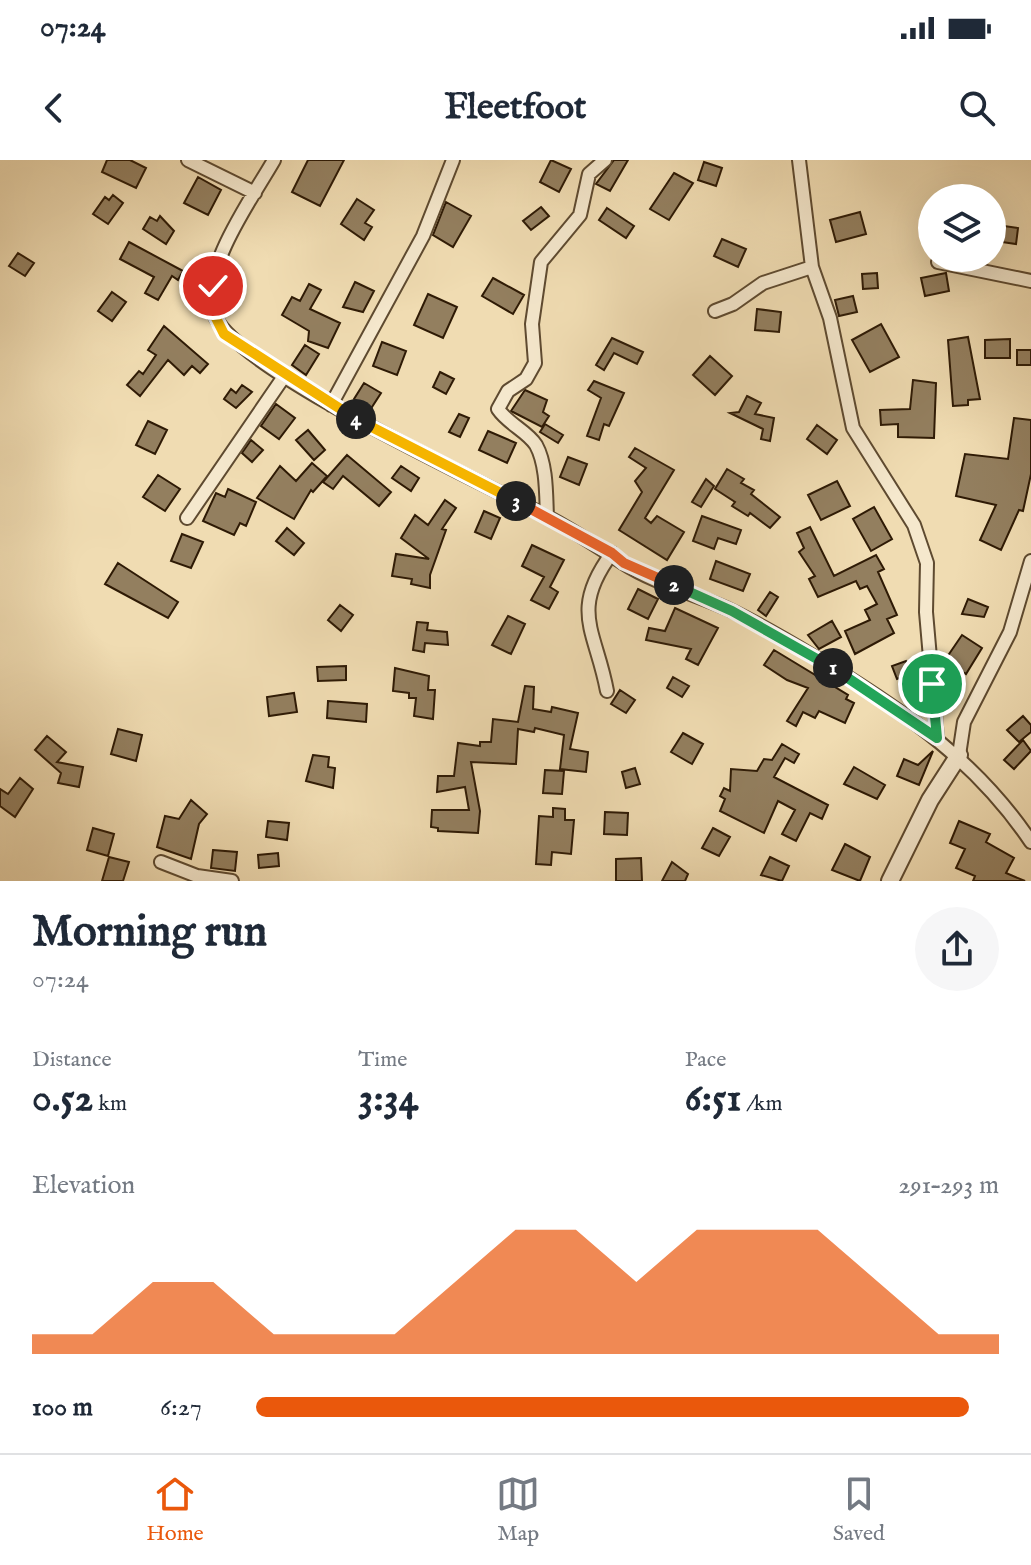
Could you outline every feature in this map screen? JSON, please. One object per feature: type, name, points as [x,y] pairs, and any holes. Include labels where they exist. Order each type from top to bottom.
[{"type":"street","points":[[188,160],[255,193]]},
{"type":"street","points":[[274,160],[228,238],[213,286],[213,312],[224,334],[331,405],[547,517],[612,553],[624,563],[732,611],[815,658],[959,755],[1015,818],[1031,842]]},
{"type":"street","points":[[331,405],[423,236],[453,160]]},
{"type":"street","points":[[547,517],[546,485],[535,445],[505,420],[498,409],[508,391],[526,379],[535,363],[532,324],[541,262],[580,215],[589,174],[605,160]]},
{"type":"street","points":[[799,160],[812,267],[830,318],[853,428],[914,525],[927,563],[926,612],[937,738]]},
{"type":"street","points":[[715,311],[733,304],[763,283],[812,267]]},
{"type":"street","points":[[987,272],[1031,281]]},
{"type":"street","points":[[187,518],[285,375]]},
{"type":"street","points":[[607,691],[586,610],[600,569],[612,553]]},
{"type":"street","points":[[890,881],[930,800],[959,755],[964,722],[1010,632],[1031,561]]},
{"type":"street","points":[[161,862],[197,876],[232,881]]},
{"type":"building","points":[[107,160],[130,160],[146,168],[136,188],[102,172]]},
{"type":"building","points":[[308,160],[344,160],[320,206],[292,192]]},
{"type":"building","points":[[551,160],[571,169],[559,192],[540,182]]},
{"type":"building","points":[[614,160],[628,160],[610,191],[596,184]]},
{"type":"building","points":[[704,162],[722,168],[716,186],[698,180]]},
{"type":"building","points":[[674,173],[693,183],[669,220],[650,209]]},
{"type":"building","points":[[198,177],[221,190],[208,215],[184,203]]},
{"type":"building","points":[[113,195],[123,203],[108,224],[93,214],[105,197],[109,200]]},
{"type":"building","points":[[357,199],[374,210],[365,223],[372,227],[364,240],[341,224]]},
{"type":"building","points":[[446,202],[471,216],[453,247],[433,235]]},
{"type":"building","points":[[541,207],[549,216],[531,230],[523,221]]},
{"type":"building","points":[[607,208],[634,226],[626,238],[599,220]]},
{"type":"building","points":[[860,212],[866,234],[836,242],[830,220]]},
{"type":"building","points":[[160,216],[174,231],[166,244],[143,229],[150,217],[157,221]]},
{"type":"building","points":[[1006,226],[1018,228],[1016,244],[1006,243]]},
{"type":"building","points":[[722,239],[746,249],[738,267],[714,256]]},
{"type":"building","points":[[129,242],[183,271],[178,280],[172,276],[158,300],[145,293],[154,277],[120,259]]},
{"type":"building","points":[[18,253],[34,263],[25,276],[9,266]]},
{"type":"building","points":[[877,273],[878,288],[863,289],[862,274]]},
{"type":"building","points":[[946,273],[949,291],[925,296],[921,278]]},
{"type":"building","points":[[493,278],[524,295],[513,314],[482,296]]},
{"type":"building","points":[[355,282],[374,291],[363,312],[343,307]]},
{"type":"building","points":[[309,284],[321,290],[310,309],[340,323],[328,348],[308,341],[309,331],[282,315],[292,297],[300,301]]},
{"type":"building","points":[[112,292],[126,302],[112,321],[98,311]]},
{"type":"building","points":[[428,294],[457,307],[443,338],[414,325]]},
{"type":"building","points":[[853,296],[857,312],[839,316],[835,300]]},
{"type":"building","points":[[757,309],[781,312],[779,332],[755,330]]},
{"type":"building","points":[[881,324],[899,357],[870,372],[852,340]]},
{"type":"building","points":[[164,326],[208,364],[200,373],[192,366],[184,375],[168,360],[140,396],[127,385],[139,371],[143,374],[156,355],[148,350]]},
{"type":"building","points":[[968,337],[980,399],[968,400],[968,405],[953,406],[948,340]]},
{"type":"building","points":[[612,338],[643,352],[637,364],[614,353],[604,370],[596,365]]},
{"type":"building","points":[[1010,339],[1010,358],[985,358],[985,340]]},
{"type":"building","points":[[382,342],[406,351],[397,375],[373,366]]},
{"type":"building","points":[[305,345],[319,354],[306,375],[292,365]]},
{"type":"building","points":[[1017,350],[1031,350],[1031,365],[1017,365]]},
{"type":"building","points":[[710,356],[732,376],[715,395],[693,375]]},
{"type":"building","points":[[440,372],[454,379],[446,394],[433,387]]},
{"type":"building","points":[[913,380],[936,383],[934,438],[898,437],[898,424],[881,425],[880,410],[910,409]]},
{"type":"building","points":[[594,381],[624,393],[609,426],[604,424],[599,440],[587,436],[601,398],[588,390]]},
{"type":"building","points":[[364,383],[381,393],[370,410],[354,399]]},
{"type":"building","points":[[242,385],[252,392],[236,408],[224,399],[231,389],[236,393]]},
{"type":"building","points":[[525,390],[547,400],[543,412],[549,416],[542,427],[511,411]]},
{"type":"building","points":[[747,396],[761,403],[755,414],[774,418],[770,441],[761,439],[763,429],[730,413],[739,412]]},
{"type":"building","points":[[276,404],[295,418],[279,439],[261,426]]},
{"type":"building","points":[[459,414],[469,418],[460,437],[449,432]]},
{"type":"building","points":[[1014,418],[1031,420],[1031,474],[1023,511],[1019,510],[1001,550],[980,540],[996,505],[956,496],[965,454],[1008,459]]},
{"type":"building","points":[[148,421],[167,430],[155,454],[136,445]]},
{"type":"building","points":[[545,424],[563,435],[558,443],[540,432]]},
{"type":"building","points":[[817,425],[837,440],[827,454],[807,439]]},
{"type":"building","points":[[308,430],[325,450],[314,460],[296,440]]},
{"type":"building","points":[[488,431],[516,443],[507,463],[479,450]]},
{"type":"building","points":[[251,440],[263,450],[252,462],[242,453]]},
{"type":"building","points":[[635,448],[674,470],[645,518],[651,523],[657,516],[684,532],[667,560],[619,530],[642,492],[635,481],[646,468],[629,457]]},
{"type":"building","points":[[347,455],[391,492],[379,506],[343,476],[333,489],[323,482]]},
{"type":"building","points":[[568,457],[587,464],[579,485],[560,477]]},
{"type":"building","points":[[312,463],[327,476],[313,492],[311,490],[294,519],[257,498],[280,466],[296,481]]},
{"type":"building","points":[[401,466],[419,478],[411,491],[392,478]]},
{"type":"building","points":[[727,469],[744,479],[741,483],[754,490],[751,494],[780,517],[770,528],[750,513],[748,516],[732,506],[735,502],[715,489]]},
{"type":"building","points":[[158,475],[180,489],[165,511],[143,497]]},
{"type":"building","points":[[706,479],[714,486],[701,507],[692,502]]},
{"type":"building","points":[[837,481],[850,506],[821,520],[808,495]]},
{"type":"building","points":[[228,489],[256,502],[246,526],[240,523],[234,535],[203,521],[216,493],[225,497]]},
{"type":"building","points":[[445,500],[456,508],[442,529],[446,530],[430,575],[430,588],[411,584],[412,579],[392,576],[396,554],[429,559],[401,538],[415,515],[428,525]]},
{"type":"building","points":[[874,507],[892,539],[871,551],[853,519]]},
{"type":"building","points":[[484,511],[500,518],[491,539],[475,532]]},
{"type":"building","points":[[702,516],[741,530],[736,544],[718,538],[714,549],[693,541]]},
{"type":"building","points":[[810,527],[834,576],[876,555],[884,569],[878,572],[897,615],[887,619],[894,633],[855,654],[845,631],[870,620],[865,610],[877,604],[867,586],[860,589],[856,581],[818,597],[809,579],[815,576],[799,552],[804,548],[797,533]]},
{"type":"building","points":[[287,528],[304,543],[294,555],[276,541]]},
{"type":"building","points":[[182,534],[203,542],[191,568],[171,561]]},
{"type":"building","points":[[532,545],[564,560],[550,587],[558,592],[549,609],[531,600],[544,577],[522,566]]},
{"type":"building","points":[[716,561],[750,574],[743,591],[710,579]]},
{"type":"building","points":[[118,563],[178,602],[168,618],[105,584]]},
{"type":"building","points":[[638,589],[658,599],[648,619],[628,609]]},
{"type":"building","points":[[770,592],[778,597],[766,616],[758,610]]},
{"type":"building","points":[[968,599],[988,607],[984,617],[962,614]]},
{"type":"building","points":[[340,605],[353,615],[341,631],[328,620]]},
{"type":"building","points":[[675,608],[718,628],[698,665],[686,659],[691,649],[646,640],[649,628],[665,631]]},
{"type":"building","points":[[508,616],[525,624],[511,654],[492,645]]},
{"type":"building","points":[[832,621],[841,637],[819,649],[808,635]]},
{"type":"building","points":[[417,622],[428,623],[427,630],[447,632],[448,645],[425,643],[424,652],[413,650]]},
{"type":"building","points":[[962,635],[982,648],[966,674],[945,660]]},
{"type":"building","points":[[774,650],[848,695],[846,699],[854,703],[845,723],[819,711],[815,718],[803,712],[796,726],[787,721],[808,688],[787,680],[764,665]]},
{"type":"building","points":[[906,661],[911,674],[897,679],[892,666]]},
{"type":"building","points":[[346,666],[346,680],[318,681],[317,667]]},
{"type":"building","points":[[395,668],[429,676],[428,690],[435,690],[433,719],[414,716],[416,698],[409,698],[409,693],[393,691]]},
{"type":"building","points":[[673,677],[689,686],[682,697],[667,688]]},
{"type":"building","points":[[525,686],[534,687],[533,709],[551,712],[552,707],[578,713],[570,749],[588,752],[586,772],[560,769],[564,735],[535,728],[534,732],[518,729],[516,764],[471,762],[480,811],[478,833],[438,831],[438,828],[431,827],[432,810],[469,810],[465,787],[437,792],[438,776],[454,776],[458,743],[480,746],[480,742],[491,742],[493,719],[518,722]]},
{"type":"building","points":[[620,690],[635,700],[626,713],[611,704]]},
{"type":"building","points":[[294,693],[297,712],[269,716],[267,697]]},
{"type":"building","points":[[328,701],[367,704],[366,722],[327,718]]},
{"type":"building","points":[[1023,716],[1031,725],[1031,732],[1019,742],[1007,730]]},
{"type":"building","points":[[118,729],[142,735],[136,761],[111,754]]},
{"type":"building","points":[[683,733],[703,744],[692,764],[671,752]]},
{"type":"building","points":[[47,736],[66,752],[57,762],[83,767],[79,787],[58,783],[61,773],[35,750]]},
{"type":"building","points":[[1023,740],[1031,751],[1014,769],[1004,760]]},
{"type":"building","points":[[782,744],[799,754],[794,763],[785,758],[774,777],[828,805],[822,819],[810,813],[796,841],[782,834],[795,810],[778,801],[764,833],[720,811],[725,799],[720,796],[724,788],[730,791],[731,769],[757,771],[764,759],[772,760]]},
{"type":"building","points":[[933,751],[919,785],[897,776],[904,759],[918,765]]},
{"type":"building","points":[[313,755],[329,757],[328,767],[335,768],[333,788],[306,781]]},
{"type":"building","points":[[854,767],[885,785],[877,799],[844,784]]},
{"type":"building","points":[[635,768],[640,784],[626,788],[622,772]]},
{"type":"building","points":[[545,770],[564,771],[562,794],[543,793]]},
{"type":"building","points":[[20,778],[33,789],[15,817],[0,806],[0,789],[8,794]]},
{"type":"building","points":[[191,800],[207,814],[199,824],[191,859],[157,847],[165,816],[179,819]]},
{"type":"building","points":[[553,808],[565,809],[565,820],[574,820],[571,854],[552,852],[551,865],[536,864],[539,816],[553,817]]},
{"type":"building","points":[[605,812],[628,813],[627,835],[604,834]]},
{"type":"building","points":[[268,821],[289,823],[287,840],[266,837]]},
{"type":"building","points":[[959,821],[990,834],[986,842],[1014,858],[1006,873],[1025,881],[973,881],[975,876],[956,868],[965,849],[950,843]]},
{"type":"building","points":[[93,828],[114,834],[108,856],[87,850]]},
{"type":"building","points":[[713,828],[730,837],[719,856],[702,848]]},
{"type":"building","points":[[845,844],[870,857],[860,881],[832,870]]},
{"type":"building","points":[[213,850],[237,852],[235,871],[211,868]]},
{"type":"building","points":[[278,853],[279,866],[259,868],[258,855]]},
{"type":"building","points":[[109,857],[129,862],[123,881],[102,881]]},
{"type":"building","points":[[770,857],[789,866],[782,881],[761,875]]},
{"type":"building","points":[[641,858],[642,881],[616,881],[616,859]]},
{"type":"building","points":[[672,862],[688,874],[685,881],[662,881]]},
{"type":"route","points":[[213,286],[213,312],[224,334],[342,412],[547,517],[612,553],[624,563],[732,611],[829,666],[937,738],[932,684]]}]
